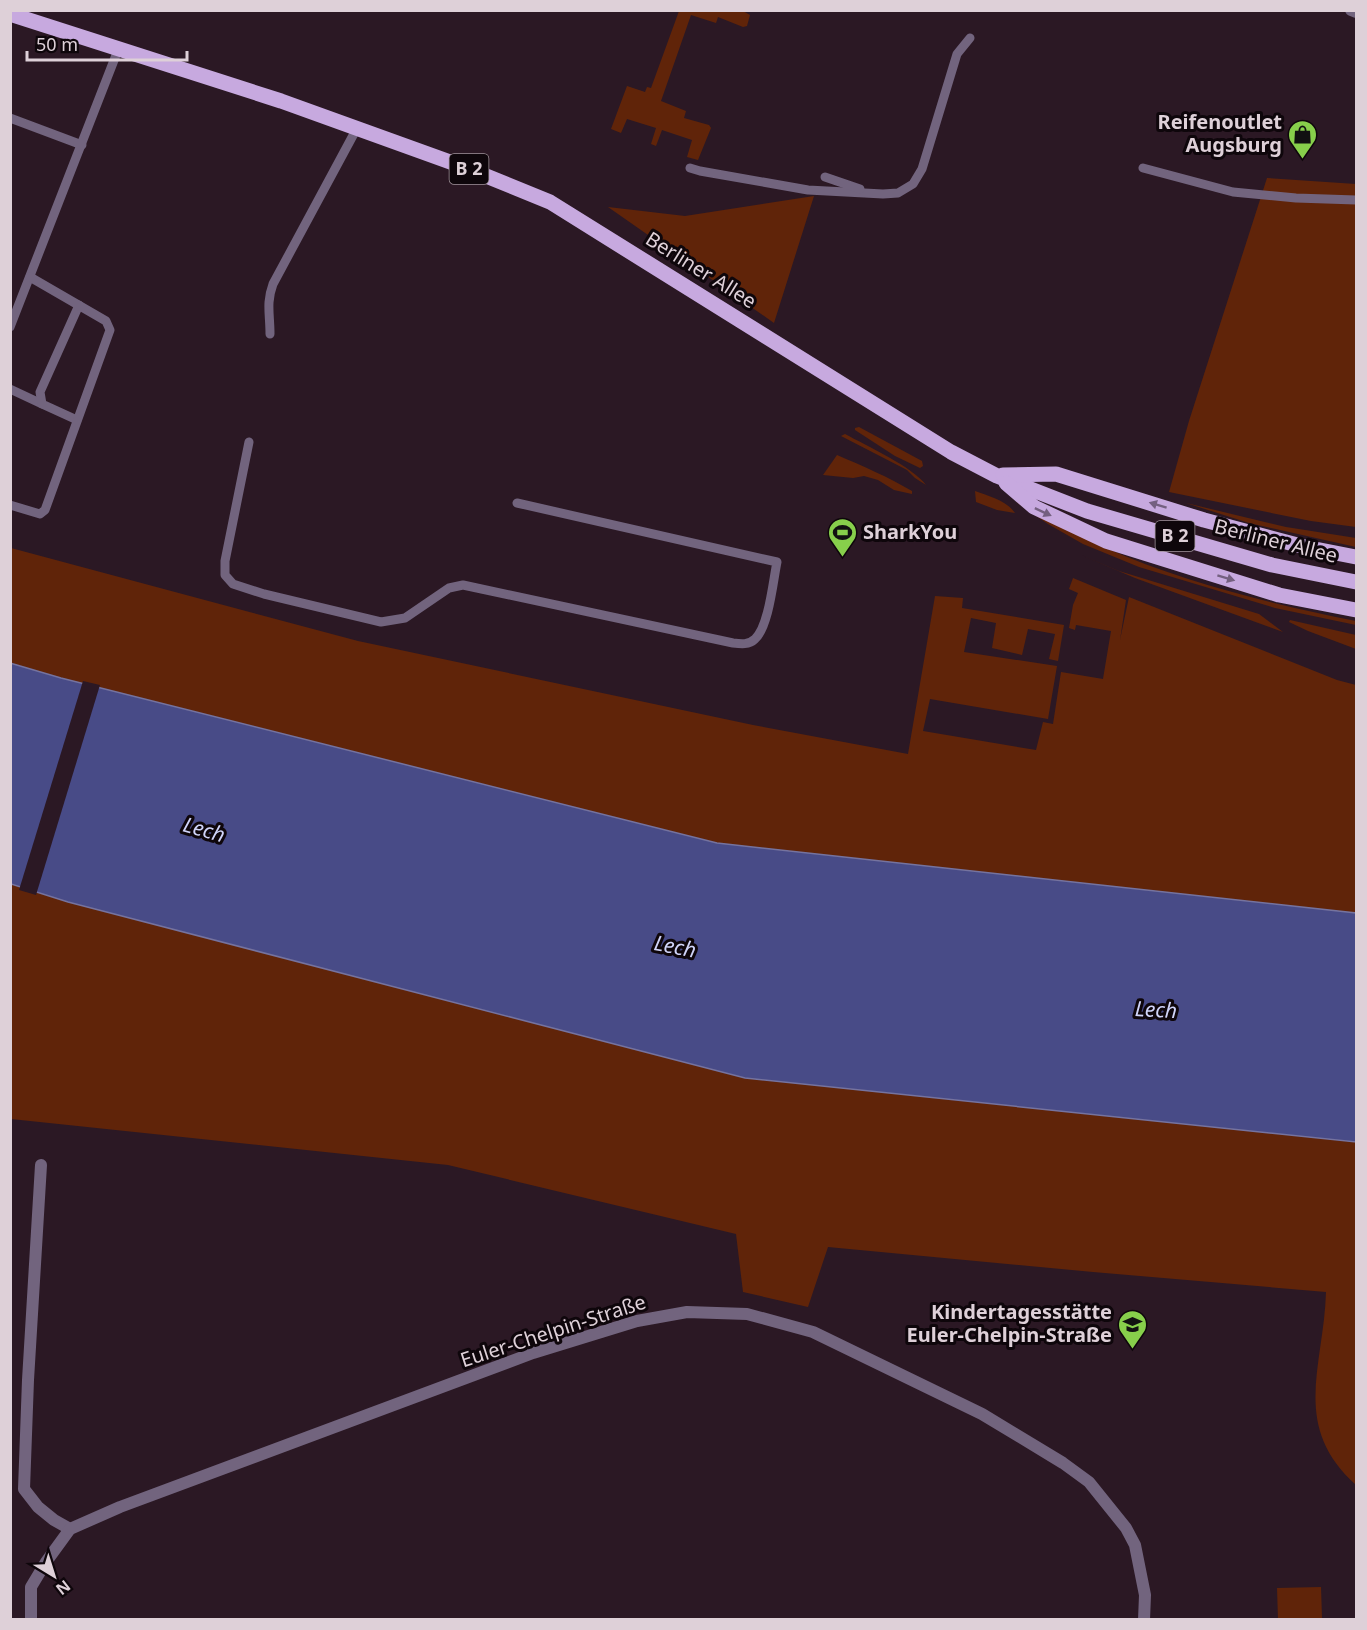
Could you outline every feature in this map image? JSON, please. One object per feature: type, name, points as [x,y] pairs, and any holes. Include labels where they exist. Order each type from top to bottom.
[{"type":"main road","name":"Berliner Allee","points":[[10,14],[357,128],[464,167],[550,202],[951,452],[997,476],[1087,511],[1272,565],[1356,582]]},
{"type":"main road","points":[[997,476],[1056,474],[1204,520],[1305,547],[1356,557]]},
{"type":"main road","points":[[997,476],[1034,507],[1106,540],[1279,595],[1356,610]]},
{"type":"street","points":[[1351,10],[1356,12]]},
{"type":"street","points":[[31,1620],[31,1587],[70,1529],[38,1507],[24,1489],[40,1165]]},
{"type":"street","name":"Euler-Chelpin-Straße","points":[[70,1529],[120,1507],[533,1353],[637,1321],[687,1312],[747,1314],[813,1332],[982,1414],[1063,1463],[1089,1482],[1126,1528],[1135,1545],[1145,1595],[1144,1620]]},
{"type":"lane","points":[[690,168],[808,190],[898,193],[913,184],[921,169],[957,54],[970,38]]},
{"type":"lane","points":[[10,327],[118,50]]},
{"type":"lane","points":[[10,118],[82,145]]},
{"type":"lane","points":[[270,334],[267,309],[268,297],[273,284],[357,128]]},
{"type":"lane","points":[[1143,168],[1233,192],[1296,198],[1356,200]]},
{"type":"lane","points":[[825,177],[874,193]]},
{"type":"lane","points":[[10,505],[40,514],[45,510],[110,330],[106,321],[30,277]]},
{"type":"lane","points":[[42,404],[40,392],[79,305]]},
{"type":"lane","points":[[10,389],[77,420]]},
{"type":"lane","points":[[249,442],[225,561],[225,575],[233,584],[264,594],[381,622],[405,618],[449,588],[463,585],[733,644],[745,644],[755,639],[763,628],[777,562],[517,503]]},
{"type":"shaded area","points":[[679,11],[743,11],[750,15],[747,26],[743,27],[718,17],[716,23],[691,15],[661,101],[686,111],[684,118],[709,125],[711,128],[698,160],[687,157],[692,140],[662,130],[656,146],[651,144],[656,128],[627,119],[621,133],[611,129],[627,86],[645,92],[647,87],[651,88]]},
{"type":"shaded area","points":[[1267,178],[1356,184],[1356,527],[1311,521],[1169,492],[1189,421]]},
{"type":"shaded area","points":[[814,196],[774,323],[608,207],[685,216]]},
{"type":"shaded area","points":[[859,427],[922,461],[923,466],[920,468],[895,456],[855,430]]},
{"type":"shaded area","points":[[845,434],[900,464],[926,485],[907,470],[841,436]]},
{"type":"shaded area","points":[[837,455],[894,481],[912,491],[912,494],[894,490],[878,480],[864,476],[853,478],[823,475]]},
{"type":"shaded area","points":[[975,491],[1003,502],[1015,513],[997,510],[976,502]]},
{"type":"shaded area","points":[[1016,502],[1106,548],[1167,572],[1261,600],[1356,621],[1356,625],[1275,608],[1139,567],[1083,544]]},
{"type":"shaded area","points":[[1186,503],[1286,527],[1356,538],[1356,547],[1249,523]]},
{"type":"shaded area","points":[[11,548],[358,641],[753,725],[908,754],[935,596],[963,598],[962,608],[1064,625],[1058,661],[1049,659],[1055,634],[1028,629],[1022,655],[992,648],[996,623],[971,618],[964,652],[1057,666],[1048,719],[930,699],[923,731],[1036,750],[1043,722],[1053,724],[1061,672],[1103,679],[1111,631],[1076,625],[1075,630],[1069,628],[1073,605],[1078,593],[1069,589],[1073,578],[1126,600],[1120,640],[1129,597],[1337,680],[1356,685],[1356,913],[717,843],[61,678],[11,663]]},
{"type":"shaded area","points":[[1081,555],[1119,571],[1259,614],[1283,632],[1135,578]]},
{"type":"shaded area","points":[[1290,620],[1356,635],[1356,649],[1308,631],[1289,622]]},
{"type":"shaded area","points":[[10,884],[68,902],[745,1078],[1356,1142],[1356,1485],[1336,1463],[1323,1440],[1317,1418],[1317,1370],[1326,1292],[828,1247],[808,1307],[743,1292],[736,1234],[448,1165],[11,1119]]},
{"type":"shaded area","points":[[1321,1587],[1322,1619],[1278,1619],[1277,1588]]},
{"type":"water","name":"Lech","points":[[10,663],[61,678],[717,843],[1356,913],[1356,1142],[745,1078],[68,902],[11,884]]},
{"type":"pier","points":[[83,681],[100,685],[36,895],[19,890]]},
{"type":"place","name":"Reifenoutlet Augsburg","points":[[1303,160]]},
{"type":"place","name":"SharkYou","points":[[842,558]]},
{"type":"place","name":"Kindertagesstätte Euler-Chelpin-Straße","points":[[1133,1350]]}]
